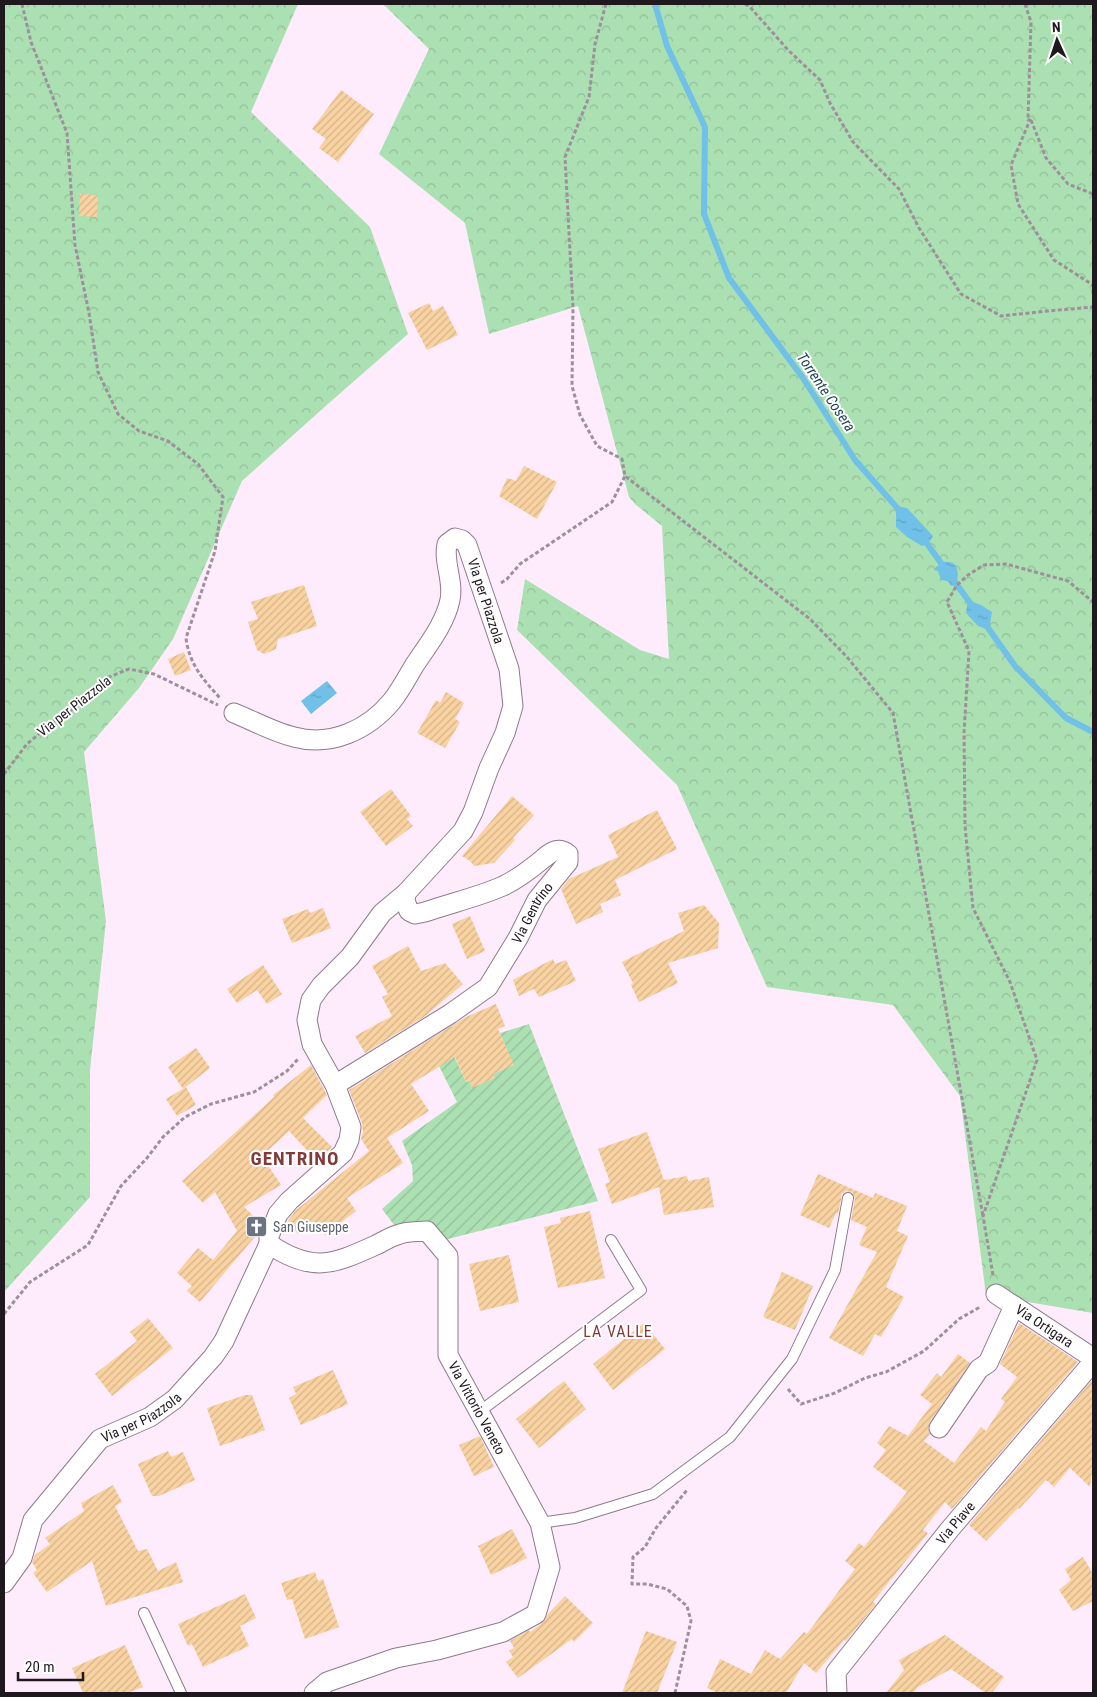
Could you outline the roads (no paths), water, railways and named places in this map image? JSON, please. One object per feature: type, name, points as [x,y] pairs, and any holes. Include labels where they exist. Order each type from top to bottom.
[{"type":"street","name":"Via per Piazzola","points":[[234,712],[295,738],[317,740],[337,737],[359,729],[373,720],[392,701],[444,620],[450,599],[450,575],[445,553],[447,544],[455,538],[462,540],[467,545],[509,669],[513,706],[505,733],[489,768],[473,812],[463,831],[406,893],[382,913],[350,957],[321,986],[311,1000],[307,1020],[312,1044],[336,1085]]},
{"type":"street","name":"Via Gentrino","points":[[336,1085],[450,1014],[488,987],[518,938],[537,900],[568,862],[568,854],[557,850],[503,886],[425,912],[415,914],[409,911],[405,901],[406,893]]},
{"type":"street","points":[[269,1244],[269,1236],[278,1214],[289,1200],[343,1153],[350,1140],[351,1127],[336,1085]]},
{"type":"street","name":"Via Vittorio Veneto","points":[[269,1244],[296,1259],[310,1263],[325,1264],[342,1260],[401,1234],[427,1231],[448,1256],[448,1355],[540,1523],[550,1567],[536,1614],[503,1632],[437,1650],[396,1658],[327,1682],[314,1693]]},
{"type":"street","name":"Via per Piazzola","points":[[4,1583],[22,1558],[33,1520],[100,1439],[150,1416],[175,1399],[213,1357],[224,1341],[269,1244]]},
{"type":"street","name":"Via Ortigara","points":[[996,1294],[1093,1358]]},
{"type":"street","points":[[939,1428],[979,1369],[988,1363],[1014,1306]]},
{"type":"street","name":"Via Piave","points":[[837,1693],[836,1672],[950,1529],[1093,1362]]},
{"type":"lane","points":[[540,1523],[574,1518],[653,1494],[730,1437],[792,1359],[835,1270],[848,1198]]},
{"type":"lane","points":[[479,1412],[641,1290],[611,1240]]},
{"type":"lane","points":[[144,1613],[181,1693]]},
{"type":"water","points":[[896,506],[907,508],[933,536],[928,544],[922,546],[907,537],[896,527]]},
{"type":"water","points":[[943,562],[956,565],[958,572],[957,585],[951,586],[948,581],[941,580],[938,571],[934,570]]},
{"type":"water","points":[[968,600],[992,612],[989,630],[978,626],[966,613]]},
{"type":"water","points":[[327,681],[337,693],[311,714],[301,701]]},
{"type":"waterway","name":"Torrente Cosera","points":[[655,4],[667,46],[705,127],[704,214],[729,278],[803,378],[855,460],[900,511]]},
{"type":"waterway","name":"Torrente Cosera","points":[[923,538],[946,570]]},
{"type":"waterway","name":"Torrente Cosera","points":[[952,578],[973,607]]},
{"type":"waterway","name":"Torrente Cosera","points":[[986,625],[1015,666],[1066,718],[1093,732]]},
{"type":"place","name":"San Giuseppe","points":[[257,1227]]},
{"type":"district","name":"GENTRINO","points":[[295,1158]]},
{"type":"district","name":"LA VALLE","points":[[618,1331]]}]
